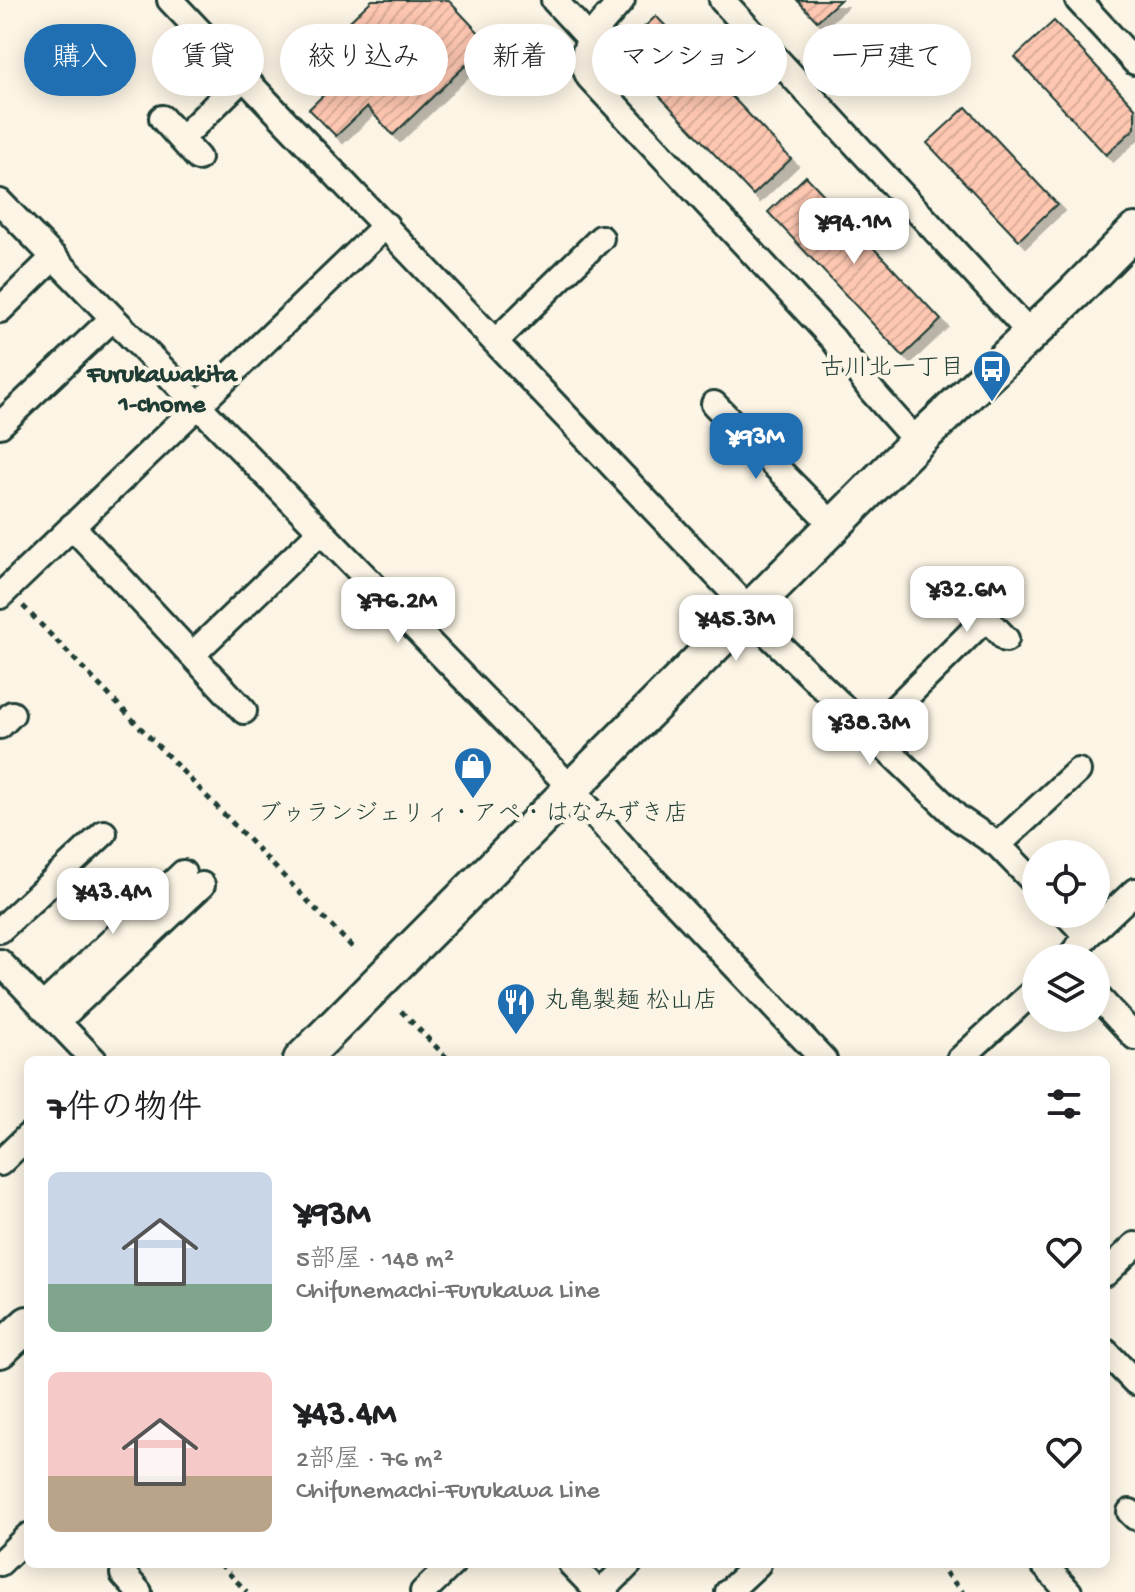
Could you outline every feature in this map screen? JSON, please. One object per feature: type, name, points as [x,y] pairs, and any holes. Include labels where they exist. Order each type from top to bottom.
[{"type":"street","points":[[170,0],[193,24]]},
{"type":"street","points":[[554,0],[590,39]]},
{"type":"street","points":[[622,0],[590,39],[582,54],[589,77],[833,339],[871,390],[917,442]]},
{"type":"street","points":[[722,0],[1031,334]]},
{"type":"street","points":[[1078,0],[1135,62]]},
{"type":"street","points":[[181,139],[225,96]]},
{"type":"street","points":[[262,96],[749,609],[772,638],[958,818],[998,845],[1022,870]]},
{"type":"street","points":[[162,118],[198,158]]},
{"type":"street","points":[[0,202],[571,788],[816,1056]]},
{"type":"street","points":[[3,592],[386,225]]},
{"type":"street","points":[[305,1056],[833,525],[1135,231]]},
{"type":"street","points":[[496,341],[601,238]]},
{"type":"street","points":[[0,310],[54,257]]},
{"type":"street","points":[[0,425],[113,318]]},
{"type":"street","points":[[714,404],[833,525]]},
{"type":"street","points":[[72,526],[244,711]]},
{"type":"street","points":[[192,655],[321,531]]},
{"type":"street","points":[[964,595],[1006,639]]},
{"type":"street","points":[[869,734],[986,618]]},
{"type":"street","points":[[998,845],[1078,771]]},
{"type":"street","points":[[0,930],[104,833]]},
{"type":"street","points":[[50,1014],[193,879]]},
{"type":"street","points":[[1080,944],[1135,891]]},
{"type":"street","points":[[1079,928],[1087,936]]},
{"type":"street","points":[[0,962],[90,1056]]},
{"type":"street","points":[[963,1056],[1022,1002]]},
{"type":"street","points":[[1110,1010],[1135,1037]]},
{"type":"street","points":[[0,1163],[24,1140]]},
{"type":"street","points":[[1110,1269],[1135,1245]]},
{"type":"street","points":[[0,1350],[24,1328]]},
{"type":"street","points":[[1110,1356],[1135,1382]]},
{"type":"street","points":[[0,1563],[24,1540]]},
{"type":"street","points":[[423,1592],[448,1568]]},
{"type":"street","points":[[575,1568],[599,1592],[625,1568]]},
{"type":"street","points":[[728,1592],[754,1568]]},
{"type":"street","points":[[1047,1568],[1069,1592]]},
{"type":"path","points":[[3,592],[356,951]]},
{"type":"path","points":[[401,1011],[445,1056]]},
{"type":"path","points":[[224,1568],[247,1592]]},
{"type":"path","points":[[941,1568],[963,1592]]},
{"type":"building","points":[[372,0],[448,0],[471,24],[464,24],[464,67],[448,82],[448,24],[347,24]]},
{"type":"building","points":[[797,0],[840,0],[817,21]]},
{"type":"building","points":[[656,16],[664,24],[648,24]]},
{"type":"building","points":[[1054,21],[1135,108],[1135,128],[1106,155],[1015,57]]},
{"type":"building","points":[[322,96],[434,96],[393,135],[367,107],[336,136],[309,109]]},
{"type":"building","points":[[660,96],[732,96],[791,159],[753,195]]},
{"type":"building","points":[[966,107],[1057,204],[1019,240],[927,143]]},
{"type":"building","points":[[806,176],[941,320],[903,356],[768,212]]},
{"type":"place","name":"古川北一丁目","points":[[992,403]]},
{"type":"place","name":"ブゥランジェリィ・アペ・はなみずき店","points":[[473,800]]},
{"type":"place","name":"丸亀製麺 松山店","points":[[516,1036]]},
{"type":"district","name":"Furukawakita 1-chome","points":[[162,391]]}]
